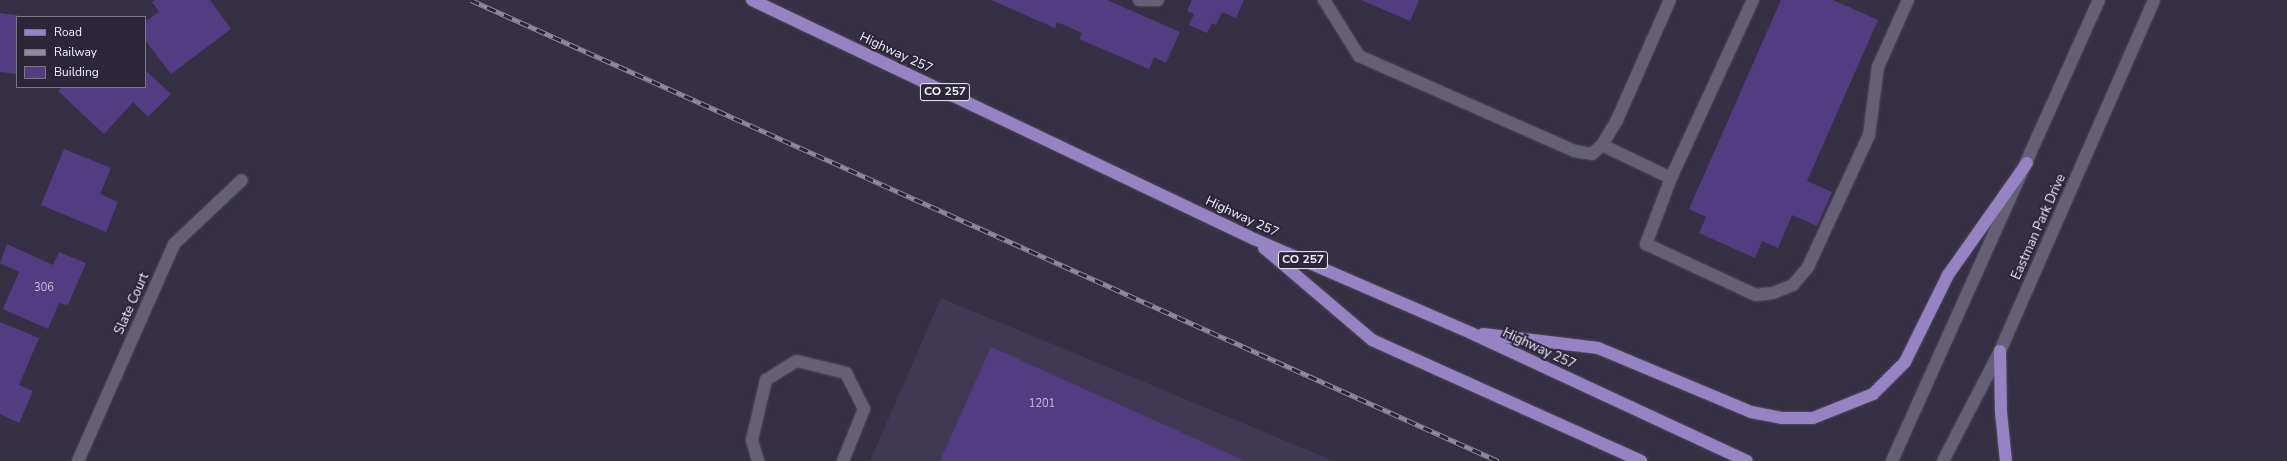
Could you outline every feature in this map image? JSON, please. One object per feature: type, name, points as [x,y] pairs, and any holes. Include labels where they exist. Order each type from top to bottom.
[{"type":"main road","name":"Highway 257","points":[[752,0],[1254,239],[1471,333],[1747,461]]},
{"type":"main road","points":[[1471,333],[1598,348],[1751,412],[1781,418],[1813,418],[1873,394],[1905,362],[1948,275],[2027,163]]},
{"type":"main road","points":[[1254,239],[1372,340],[1641,461]]},
{"type":"main road","points":[[2000,351],[2001,412],[2006,461]]},
{"type":"street","points":[[1139,0],[1158,0]]},
{"type":"street","points":[[1324,0],[1359,56],[1574,151],[1592,154],[1602,145],[1617,120],[1670,0]]},
{"type":"street","points":[[1753,0],[1671,178],[1646,244],[1756,295],[1773,293],[1793,285],[1808,267],[1869,135],[1878,67],[1908,0]]},
{"type":"street","points":[[1892,461],[2099,0]]},
{"type":"street","name":"Eastman Park Drive","points":[[1943,461],[2000,351],[2154,0]]},
{"type":"street","points":[[1602,145],[1671,178]]},
{"type":"street","name":"Slate Court","points":[[78,461],[174,244],[242,180]]},
{"type":"street","points":[[758,461],[752,440],[766,380],[796,361],[846,373],[864,409],[843,461]]},
{"type":"shaded area","points":[[941,298],[1334,461],[870,461]]},
{"type":"building","points":[[155,0],[210,0],[231,29],[171,74],[146,41],[146,21],[159,12],[152,2]]},
{"type":"building","points":[[991,0],[1107,0],[1180,32],[1166,63],[1154,57],[1149,69],[1079,39],[1082,33],[1057,22],[1055,28]]},
{"type":"building","points":[[1192,0],[1244,0],[1236,18],[1222,12],[1216,25],[1212,23],[1207,33],[1189,25],[1194,14],[1187,11]]},
{"type":"building","points":[[1361,0],[1419,0],[1410,21]]},
{"type":"building","points":[[1781,0],[1833,0],[1878,20],[1807,181],[1832,192],[1817,226],[1792,215],[1778,248],[1762,241],[1755,258],[1699,233],[1706,217],[1689,209]]},
{"type":"building","points":[[0,13],[21,16],[16,16],[16,74],[0,72]]},
{"type":"building","points":[[146,71],[171,94],[148,117],[133,102],[104,134],[58,91],[61,88],[146,88]]},
{"type":"building","points":[[64,149],[111,168],[100,194],[118,202],[106,232],[41,205]]},
{"type":"building","points":[[7,244],[53,265],[59,252],[86,263],[68,305],[59,303],[48,329],[3,309],[19,272],[0,263]]},
{"type":"building","points":[[0,322],[39,338],[19,385],[33,391],[19,423],[0,414]]},
{"type":"building","points":[[991,347],[1245,461],[940,461]]},
{"type":"railway","points":[[471,0],[1498,461]]}]
